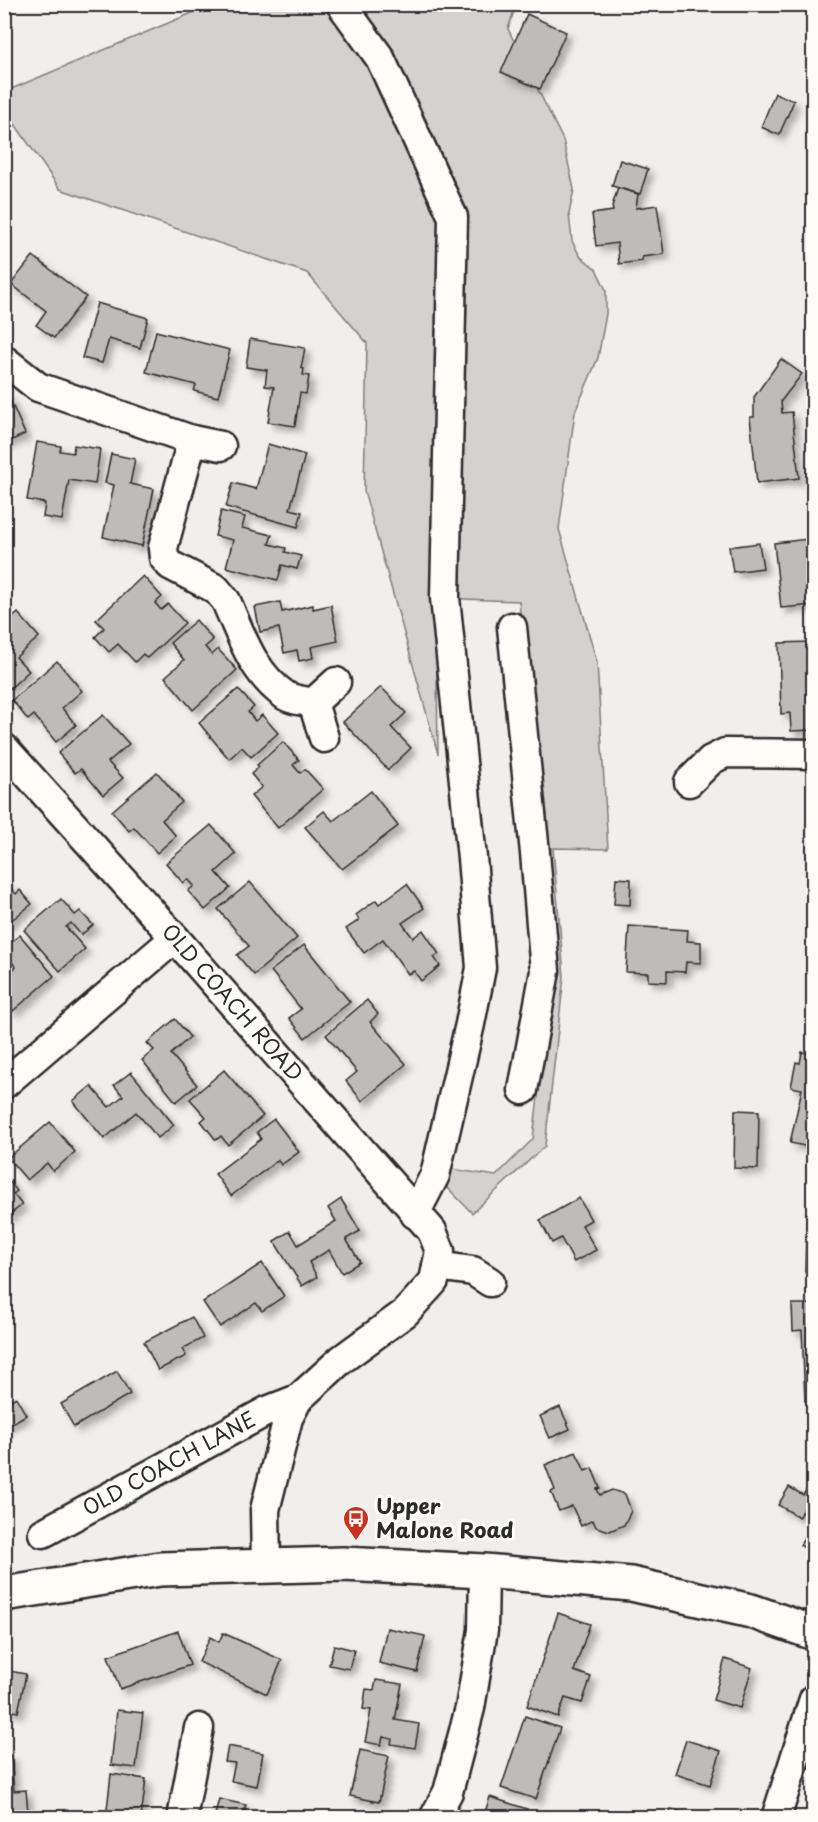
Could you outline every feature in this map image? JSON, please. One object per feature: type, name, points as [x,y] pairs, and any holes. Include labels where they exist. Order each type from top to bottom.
[{"type":"main road","points":[[4,1594],[159,1569],[343,1564],[484,1571],[631,1584],[751,1611],[813,1633]]},
{"type":"street","points":[[341,4],[380,58],[453,217],[445,598],[481,968],[435,1175],[415,1214]]},
{"type":"street","points":[[4,360],[38,387],[192,440],[221,446]]},
{"type":"street","points":[[192,440],[163,548],[164,558],[170,565],[221,594],[254,663],[268,681],[288,697],[313,703]]},
{"type":"street","points":[[512,627],[535,853],[544,971],[535,1035],[523,1090]]},
{"type":"street","points":[[313,703],[336,682]]},
{"type":"street","points":[[313,703],[324,738]]},
{"type":"street","name":"OLD COACH ROAD","points":[[4,748],[175,938],[432,1231],[440,1251],[437,1266]]},
{"type":"street","points":[[689,782],[711,760],[725,753],[813,754]]},
{"type":"street","points":[[4,1083],[175,938]]},
{"type":"street","points":[[437,1266],[473,1271],[490,1282]]},
{"type":"street","name":"OLD COACH LANE","points":[[266,1566],[265,1510],[288,1418],[298,1399],[342,1359],[405,1313],[434,1281],[437,1266]]},
{"type":"street","name":"OLD COACH LANE","points":[[44,1533],[267,1411],[298,1399]]},
{"type":"street","points":[[434,1818],[448,1792],[470,1708],[483,1630],[484,1571]]},
{"type":"street","points":[[776,1818],[813,1699]]},
{"type":"street","points":[[182,1818],[199,1728]]},
{"type":"shaded area","points":[[211,5],[516,5],[508,29],[563,140],[574,189],[569,214],[572,241],[580,256],[596,269],[606,290],[606,314],[598,358],[575,412],[559,529],[597,662],[608,849],[553,848],[564,976],[545,1146],[472,1213],[446,1186],[452,1169],[496,1176],[533,1139],[552,977],[519,601],[436,598],[438,754],[364,491],[367,343],[307,273],[60,189],[5,110],[4,92]]},
{"type":"building","points":[[527,14],[566,32],[540,89],[501,72]]},
{"type":"building","points":[[775,93],[794,101],[779,135],[761,127]]},
{"type":"building","points":[[620,160],[648,169],[640,194],[612,186]]},
{"type":"building","points":[[618,188],[638,194],[636,208],[657,205],[664,254],[642,257],[642,261],[619,264],[617,243],[596,246],[592,214],[613,211],[612,206]]},
{"type":"building","points":[[33,256],[86,297],[54,338],[36,325],[46,311],[11,284]]},
{"type":"building","points":[[97,303],[148,318],[140,348],[109,339],[102,363],[82,358]]},
{"type":"building","points":[[156,331],[230,350],[218,397],[194,391],[196,385],[146,372]]},
{"type":"building","points":[[250,339],[305,348],[301,368],[304,369],[303,375],[309,376],[306,394],[300,393],[295,426],[268,422],[274,387],[265,386],[267,370],[246,367]]},
{"type":"building","points":[[781,359],[802,374],[781,401],[782,413],[792,412],[799,478],[757,483],[750,417],[754,417],[754,397]]},
{"type":"building","points":[[8,395],[25,434],[4,444],[4,396]]},
{"type":"building","points":[[37,442],[61,446],[60,451],[73,453],[74,445],[100,449],[95,484],[69,480],[62,520],[43,517],[45,503],[27,500]]},
{"type":"building","points":[[268,444],[305,455],[290,509],[302,512],[298,527],[226,507],[233,483],[256,489]]},
{"type":"building","points":[[111,454],[135,459],[130,484],[154,489],[142,546],[103,537],[114,485],[105,483]]},
{"type":"building","points":[[221,511],[245,517],[242,528],[272,535],[269,544],[286,548],[285,552],[301,556],[297,569],[282,565],[278,580],[226,567],[233,540],[215,536]]},
{"type":"building","points":[[808,539],[814,585],[814,605],[781,608],[774,543]]},
{"type":"building","points":[[759,543],[763,568],[733,572],[729,547]]},
{"type":"building","points":[[143,576],[162,597],[155,603],[161,610],[168,604],[185,623],[147,658],[143,654],[135,662],[118,644],[109,652],[95,637],[104,628],[96,620]]},
{"type":"building","points":[[280,602],[282,612],[313,605],[313,609],[331,605],[338,641],[311,647],[313,658],[299,661],[297,650],[284,653],[279,628],[260,632],[255,607]]},
{"type":"building","points":[[18,613],[39,637],[16,657],[29,671],[5,693],[4,625]]},
{"type":"building","points":[[196,620],[213,640],[205,647],[212,655],[218,649],[237,670],[193,710],[165,677],[184,660],[170,643]]},
{"type":"building","points":[[809,642],[809,670],[814,670],[813,730],[791,731],[790,713],[781,714],[779,643]]},
{"type":"building","points":[[57,661],[82,691],[62,708],[76,725],[56,742],[34,715],[28,720],[12,700]]},
{"type":"building","points":[[381,687],[406,713],[391,727],[411,748],[388,770],[343,722]]},
{"type":"building","points":[[238,689],[254,707],[248,712],[255,721],[262,715],[278,733],[251,757],[242,747],[229,759],[199,723]]},
{"type":"building","points":[[103,715],[129,744],[108,762],[123,778],[103,795],[81,769],[75,773],[58,753]]},
{"type":"building","points":[[283,742],[299,760],[293,765],[300,773],[305,769],[323,789],[278,828],[251,796],[262,787],[251,774],[259,767],[257,765]]},
{"type":"building","points":[[157,772],[182,802],[162,820],[176,836],[157,853],[134,827],[129,831],[112,811]]},
{"type":"building","points":[[371,791],[398,826],[342,869],[305,827],[324,811],[333,821]]},
{"type":"building","points":[[211,825],[236,854],[216,872],[230,888],[205,910],[188,891],[194,886],[188,879],[183,883],[166,863]]},
{"type":"building","points":[[616,878],[631,879],[630,905],[614,904]]},
{"type":"building","points":[[4,880],[16,894],[20,890],[32,904],[4,926]]},
{"type":"building","points":[[250,882],[297,938],[254,975],[237,955],[249,946],[218,909]]},
{"type":"building","points":[[407,884],[424,908],[402,923],[413,938],[423,930],[439,954],[434,957],[440,966],[421,981],[414,971],[408,974],[383,939],[364,953],[346,929],[359,920],[356,915],[376,900],[379,904]]},
{"type":"building","points":[[61,899],[75,915],[80,911],[93,925],[81,935],[71,923],[66,927],[85,949],[60,971],[24,930]]},
{"type":"building","points":[[629,926],[688,930],[687,941],[701,942],[701,963],[686,962],[685,972],[667,971],[667,982],[648,981],[648,973],[626,972]]},
{"type":"building","points":[[20,935],[54,976],[13,1011],[4,1000],[4,977],[16,967],[4,953],[4,947]]},
{"type":"building","points":[[304,945],[350,1002],[305,1038],[289,1018],[301,1009],[271,971]]},
{"type":"building","points":[[367,1000],[378,1014],[370,1022],[406,1064],[362,1101],[346,1081],[357,1072],[326,1035]]},
{"type":"building","points":[[175,1019],[190,1037],[171,1054],[197,1085],[176,1102],[142,1060],[154,1050],[147,1043]]},
{"type":"building","points":[[802,1052],[814,1054],[814,1148],[790,1143],[802,1089],[791,1087],[796,1062],[800,1063]]},
{"type":"building","points":[[224,1070],[263,1116],[228,1145],[221,1136],[216,1140],[201,1121],[206,1117],[190,1099]]},
{"type":"building","points":[[131,1072],[174,1125],[158,1138],[136,1112],[104,1139],[73,1101],[91,1086],[109,1107],[123,1096],[114,1085]]},
{"type":"building","points":[[735,1110],[759,1111],[758,1169],[734,1168]]},
{"type":"building","points":[[274,1119],[299,1152],[281,1165],[278,1160],[231,1196],[215,1174],[261,1139],[257,1132]]},
{"type":"building","points":[[50,1122],[75,1152],[53,1171],[47,1163],[27,1180],[8,1158]]},
{"type":"building","points":[[4,1175],[17,1191],[13,1194],[22,1205],[4,1219]]},
{"type":"building","points":[[579,1198],[591,1220],[582,1225],[596,1250],[574,1262],[561,1238],[552,1243],[540,1220]]},
{"type":"building","points":[[341,1199],[360,1231],[346,1239],[360,1262],[342,1273],[329,1250],[309,1262],[317,1277],[302,1286],[274,1241],[290,1231],[298,1245],[336,1221],[328,1208]]},
{"type":"building","points":[[806,1238],[814,1238],[814,1272],[805,1272]]},
{"type":"building","points":[[262,1263],[284,1296],[262,1311],[256,1303],[220,1327],[203,1302]]},
{"type":"building","points":[[792,1304],[814,1304],[814,1401],[805,1401],[802,1330],[793,1331]]},
{"type":"building","points":[[192,1317],[203,1338],[182,1349],[186,1356],[158,1370],[144,1342]]},
{"type":"building","points":[[117,1371],[130,1394],[74,1427],[61,1404]]},
{"type":"building","points":[[16,1397],[26,1415],[4,1428],[4,1404]]},
{"type":"building","points":[[560,1407],[570,1429],[550,1438],[540,1416]]},
{"type":"building","points":[[576,1452],[585,1471],[592,1468],[600,1488],[597,1489],[600,1495],[612,1490],[625,1494],[631,1511],[624,1525],[610,1531],[596,1527],[593,1520],[581,1526],[572,1506],[559,1511],[551,1492],[555,1490],[545,1465]]},
{"type":"building","points":[[814,1469],[814,1505],[808,1501],[799,1517],[778,1505],[789,1487],[803,1495],[811,1483],[807,1480]]},
{"type":"building","points":[[811,1527],[814,1529],[814,1554],[800,1545]]},
{"type":"building","points":[[558,1613],[590,1624],[574,1671],[591,1677],[582,1703],[565,1698],[558,1717],[527,1706]]},
{"type":"building","points":[[387,1628],[425,1636],[417,1672],[379,1663]]},
{"type":"building","points":[[178,1631],[190,1665],[120,1689],[108,1656]]},
{"type":"building","points":[[223,1633],[282,1660],[267,1694],[199,1662],[210,1637],[219,1642]]},
{"type":"building","points":[[334,1645],[354,1650],[349,1669],[329,1665]]},
{"type":"building","points":[[725,1659],[752,1668],[740,1708],[713,1700]]},
{"type":"building","points":[[4,1670],[26,1674],[18,1712],[4,1709]]},
{"type":"building","points":[[376,1680],[402,1684],[395,1720],[419,1724],[415,1748],[391,1744],[392,1739],[383,1737],[381,1745],[365,1742],[371,1710],[363,1709],[366,1689],[374,1690]]},
{"type":"building","points":[[117,1710],[143,1713],[136,1768],[111,1765]]},
{"type":"building","points":[[525,1716],[560,1728],[536,1799],[501,1788]]},
{"type":"building","points":[[686,1740],[721,1751],[710,1785],[675,1774]]},
{"type":"building","points":[[228,1746],[263,1753],[257,1786],[231,1781],[235,1763],[225,1762]]},
{"type":"building","points":[[360,1750],[389,1756],[379,1802],[350,1796]]},
{"type":"building","points":[[4,1755],[11,1755],[14,1791],[26,1790],[28,1812],[15,1812],[15,1818],[4,1818]]},
{"type":"building","points":[[111,1774],[146,1779],[141,1818],[106,1818]]},
{"type":"building","points":[[490,1797],[527,1809],[525,1818],[483,1818]]},
{"type":"building","points":[[219,1799],[246,1805],[243,1818],[214,1818]]},
{"type":"building","points":[[671,1809],[700,1817],[668,1818]]},
{"type":"place","name":"Upper Malone Road","points":[[356,1542]]}]
